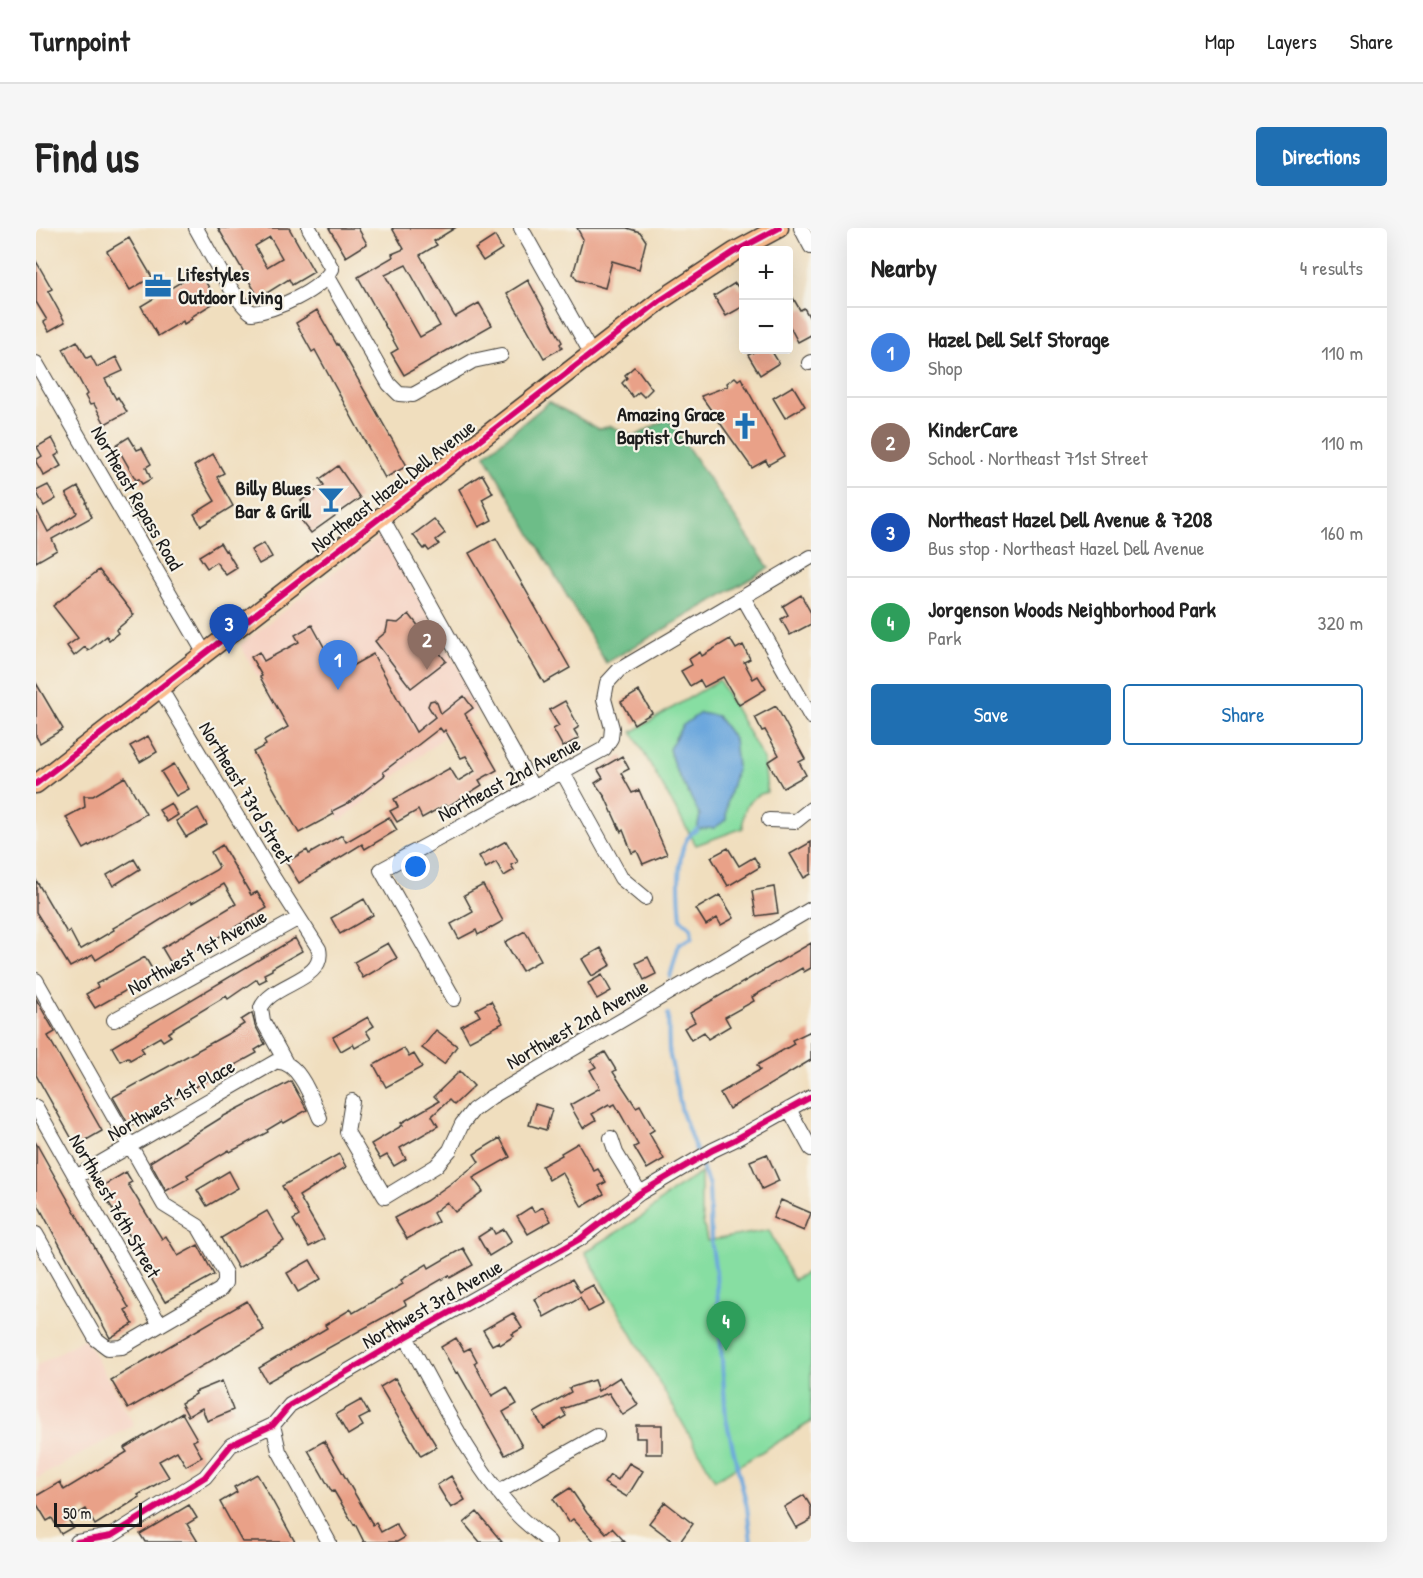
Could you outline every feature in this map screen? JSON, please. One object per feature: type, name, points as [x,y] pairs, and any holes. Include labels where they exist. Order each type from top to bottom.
[{"type":"main road","name":"Northeast Hazel Dell Avenue","points":[[36,784],[661,300],[734,252],[779,228]]},
{"type":"street","points":[[196,228],[246,309],[252,313],[309,291],[328,277],[332,269],[309,228]]},
{"type":"street","points":[[521,228],[591,353]]},
{"type":"street","points":[[801,228],[811,246]]},
{"type":"street","points":[[328,277],[389,384],[399,394],[412,395],[473,361],[501,355]]},
{"type":"street","name":"Northeast Repass Road","points":[[36,363],[205,654]]},
{"type":"street","points":[[381,516],[533,788]]},
{"type":"street","name":"Northeast 2nd Avenue","points":[[454,999],[381,870],[604,749],[611,738],[612,728],[604,699],[607,682],[619,670],[811,557]]},
{"type":"street","points":[[743,597],[811,717]]},
{"type":"street","name":"Northeast 73rd Street","points":[[160,688],[274,880],[319,949],[320,961],[308,973],[268,997],[261,1008],[263,1022],[286,1063]]},
{"type":"street","points":[[563,773],[621,878],[645,898]]},
{"type":"street","points":[[769,820],[796,821],[811,809]]},
{"type":"street","name":"Northwest 2nd Avenue","points":[[351,1101],[347,1132],[385,1197],[436,1166],[450,1150],[462,1124],[474,1110],[491,1097],[811,909]]},
{"type":"street","name":"Northwest 1st Avenue","points":[[114,1020],[299,918]]},
{"type":"street","points":[[36,980],[164,1205],[198,1226],[225,1272],[225,1283],[220,1290],[122,1347],[108,1348],[96,1339],[36,1234]]},
{"type":"street","points":[[286,1063],[296,1071],[320,1118]]},
{"type":"street","name":"Northwest 1st Place","points":[[76,1177],[270,1064],[286,1063]]},
{"type":"street","name":"Northwest 3rd Avenue","points":[[77,1542],[112,1539],[205,1477],[231,1445],[273,1425],[290,1405],[580,1239],[640,1193],[811,1097]]},
{"type":"street","name":"Northwest 76th Street","points":[[36,1107],[160,1325]]},
{"type":"street","points":[[789,1109],[811,1149]]},
{"type":"street","points":[[611,1138],[616,1153],[640,1193]]},
{"type":"street","points":[[406,1337],[474,1457],[498,1492],[516,1514],[549,1542]]},
{"type":"street","points":[[273,1425],[279,1451],[329,1542]]},
{"type":"street","points":[[498,1492],[597,1436]]},
{"type":"shaded area","points":[[382,534],[481,707],[340,821],[240,645]]},
{"type":"shaded area","points":[[85,1338],[134,1425],[36,1479],[36,1366]]},
{"type":"green space","points":[[549,402],[599,429],[611,426],[634,437],[668,418],[769,568],[606,663],[485,455]]},
{"type":"green space","points":[[719,680],[764,760],[767,792],[755,797],[748,805],[745,810],[743,828],[696,845],[632,732]]},
{"type":"green space","points":[[701,1173],[701,1211],[707,1241],[769,1230],[793,1280],[811,1270],[811,1422],[715,1480],[585,1252],[643,1216],[672,1191]]},
{"type":"water","points":[[700,713],[717,716],[734,739],[737,767],[727,802],[726,820],[714,828],[697,829],[700,815],[674,766],[669,749],[682,726]]},
{"type":"building","points":[[218,228],[289,228],[314,272],[292,285],[289,279],[259,298]],"holes":[[[270,237],[282,258],[267,267],[255,246]]]},
{"type":"building","points":[[329,228],[358,228],[367,244],[346,257]]},
{"type":"building","points":[[392,228],[455,228],[434,241],[437,245],[420,255],[455,317],[479,303],[492,325],[404,375],[391,353],[398,349],[358,277],[393,257],[392,254],[404,249]],"holes":[[[406,265],[440,326],[420,337],[385,275]]]},
{"type":"building","points":[[577,228],[627,228],[640,232],[646,241],[639,269],[612,261],[605,288],[577,280],[573,274],[583,239]]},
{"type":"building","points":[[495,236],[502,249],[483,261],[475,249]]},
{"type":"building","points":[[129,238],[152,277],[130,290],[107,251]]},
{"type":"building","points":[[36,261],[52,289],[48,291],[65,322],[49,331],[44,322],[47,320],[36,302]]},
{"type":"building","points":[[199,271],[217,301],[184,324],[183,321],[158,336],[141,306]]},
{"type":"building","points":[[528,280],[562,342],[560,344],[562,348],[544,358],[507,293]]},
{"type":"building","points":[[735,283],[739,289],[739,309],[726,316],[714,296]]},
{"type":"building","points":[[793,298],[800,310],[804,308],[811,320],[811,335],[798,342],[793,333]]},
{"type":"building","points":[[317,310],[407,466],[385,478],[315,350],[312,352],[296,323]]},
{"type":"building","points":[[77,341],[87,358],[91,356],[97,367],[116,357],[123,371],[105,379],[116,399],[118,397],[127,412],[105,424],[94,404],[90,405],[85,396],[87,394],[63,349]]},
{"type":"building","points":[[773,354],[779,363],[760,375],[748,355]]},
{"type":"building","points":[[634,367],[652,389],[644,397],[639,392],[633,397],[622,383],[627,378],[625,375]]},
{"type":"building","name":"Amazing Grace Baptist Church","points":[[735,377],[738,380],[741,378],[784,456],[768,465],[766,460],[752,468],[701,396],[728,386],[727,383]]},
{"type":"building","points":[[793,386],[805,406],[785,418],[773,398]]},
{"type":"building","points":[[129,437],[137,450],[142,448],[151,464],[146,467],[151,479],[142,484],[139,479],[136,480],[116,445]]},
{"type":"building","points":[[52,438],[60,453],[55,456],[61,466],[44,476],[36,462],[42,456],[37,447]]},
{"type":"building","points":[[213,454],[224,473],[217,477],[233,506],[201,526],[194,514],[215,501],[194,466]]},
{"type":"building","name":"Billy Blues Bar & Grill","points":[[338,466],[360,498],[311,533],[298,516],[307,509],[301,501],[324,485],[320,479]]},
{"type":"building","points":[[482,474],[493,493],[482,499],[492,520],[479,527],[459,489]]},
{"type":"building","points":[[48,485],[56,499],[44,506],[36,491]]},
{"type":"building","points":[[78,487],[87,502],[92,517],[52,539],[57,550],[36,562],[36,509],[48,532],[76,514],[66,494]]},
{"type":"building","points":[[434,519],[445,533],[436,540],[439,544],[429,551],[426,547],[424,549],[413,535]]},
{"type":"building","points":[[496,538],[570,668],[544,683],[469,553]]},
{"type":"building","points":[[220,543],[237,568],[226,575],[216,562],[207,568],[199,556]]},
{"type":"building","points":[[264,543],[272,557],[259,564],[251,550]]},
{"type":"building","points":[[99,570],[134,615],[116,630],[118,633],[109,640],[107,636],[88,651],[85,647],[74,656],[67,646],[78,638],[53,606]]},
{"type":"building","points":[[801,595],[811,613],[811,624],[790,635],[781,619],[788,615],[783,606]]},
{"type":"building","points":[[409,614],[446,661],[411,688],[375,641],[386,632],[388,622],[398,623]]},
{"type":"building","points":[[312,625],[329,656],[334,654],[343,671],[373,654],[416,732],[435,717],[428,706],[430,701],[434,700],[437,703],[441,714],[464,696],[473,708],[465,714],[497,770],[479,780],[482,785],[447,807],[445,805],[422,818],[418,810],[397,822],[390,811],[398,807],[394,799],[450,768],[458,781],[475,771],[466,756],[461,758],[445,730],[443,732],[440,728],[383,772],[385,775],[350,802],[332,811],[334,814],[299,833],[253,752],[266,745],[264,741],[288,727],[251,657],[259,652],[264,661],[299,642],[295,635]]},
{"type":"building","points":[[730,639],[736,649],[743,645],[750,659],[744,662],[753,679],[758,676],[766,689],[739,705],[723,677],[704,687],[700,680],[690,686],[681,671],[692,665],[689,659],[700,652],[702,656]]},
{"type":"building","points":[[36,683],[63,729],[40,743],[36,736]]},
{"type":"building","points":[[639,691],[652,713],[634,724],[621,702]]},
{"type":"building","points":[[565,701],[579,727],[574,730],[579,738],[563,747],[553,729],[559,726],[549,710]]},
{"type":"building","points":[[776,706],[805,759],[799,762],[806,775],[783,788],[768,762],[779,755],[755,717]]},
{"type":"building","points":[[148,736],[157,752],[140,762],[130,746]]},
{"type":"building","points":[[622,756],[629,769],[621,773],[632,793],[639,790],[667,854],[643,864],[637,851],[632,853],[623,830],[621,832],[605,797],[595,783],[603,778],[598,770]]},
{"type":"building","points":[[174,764],[189,789],[176,796],[161,772]]},
{"type":"building","points":[[125,777],[146,814],[84,849],[66,817],[85,807],[84,796],[93,796]]},
{"type":"building","points":[[171,803],[178,815],[167,822],[159,810]]},
{"type":"building","points":[[198,808],[207,825],[186,837],[176,821]]},
{"type":"building","points":[[389,817],[397,830],[365,849],[362,844],[299,883],[286,862],[307,850],[309,854],[342,835],[346,842]]},
{"type":"building","points":[[506,841],[518,862],[511,865],[514,870],[504,876],[496,862],[486,868],[479,856]]},
{"type":"building","points":[[811,842],[811,874],[804,878],[790,854]]},
{"type":"building","points":[[222,845],[251,895],[257,892],[267,908],[172,965],[162,948],[236,904],[224,884],[192,903],[191,901],[96,960],[93,955],[70,967],[36,912],[36,880],[67,933],[70,931],[80,950],[114,930],[113,928],[216,870],[219,867],[211,852]]},
{"type":"building","points":[[728,848],[739,866],[754,857],[760,867],[728,886],[711,857]]},
{"type":"building","points":[[134,859],[140,869],[113,886],[107,875]]},
{"type":"building","points":[[483,885],[503,921],[478,935],[476,930],[459,939],[451,924],[473,912],[464,895]]},
{"type":"building","points":[[774,887],[778,913],[756,916],[752,891]]},
{"type":"building","points":[[720,895],[734,918],[721,925],[717,918],[706,925],[696,909]]},
{"type":"building","points":[[364,899],[373,915],[340,934],[331,918]]},
{"type":"building","points":[[525,931],[541,960],[522,971],[505,942]]},
{"type":"building","points":[[295,938],[302,951],[264,974],[267,979],[259,983],[257,979],[228,999],[226,996],[173,1028],[168,1033],[171,1036],[163,1041],[160,1037],[141,1048],[144,1052],[130,1060],[128,1057],[120,1061],[112,1047]]},
{"type":"building","points":[[388,943],[397,958],[363,978],[354,962]]},
{"type":"building","points":[[811,943],[811,968],[804,972],[802,968],[752,997],[754,1001],[725,1017],[730,1026],[708,1039],[704,1032],[691,1040],[684,1028],[695,1022],[690,1013]]},
{"type":"building","points":[[601,948],[611,965],[592,976],[582,959]]},
{"type":"building","points":[[145,957],[155,974],[95,1008],[86,994],[98,987],[96,984]]},
{"type":"building","points":[[648,957],[656,974],[644,980],[636,963]]},
{"type":"building","points":[[602,975],[611,991],[597,999],[588,983]]},
{"type":"building","points":[[36,999],[55,1032],[48,1036],[102,1131],[76,1146],[36,1075]]},
{"type":"building","points":[[491,1001],[503,1023],[469,1041],[461,1026],[480,1016],[476,1009]]},
{"type":"building","points":[[252,1013],[255,1025],[265,1044],[255,1050],[257,1053],[151,1111],[152,1115],[130,1127],[113,1097],[231,1032],[244,1024],[241,1020]]},
{"type":"building","points":[[368,1017],[374,1026],[366,1031],[371,1039],[355,1048],[353,1044],[341,1051],[333,1037]]},
{"type":"building","points":[[436,1030],[457,1046],[444,1064],[422,1048]]},
{"type":"building","points":[[811,1031],[811,1060],[729,1109],[720,1093],[760,1070],[757,1065],[794,1044],[792,1040]]},
{"type":"building","points":[[404,1048],[409,1057],[414,1054],[422,1067],[386,1087],[374,1065]]},
{"type":"building","points":[[605,1052],[616,1070],[613,1072],[636,1107],[640,1105],[654,1130],[649,1133],[664,1159],[647,1169],[634,1147],[638,1145],[615,1104],[611,1106],[609,1104],[592,1114],[596,1120],[583,1128],[570,1105],[600,1088],[590,1070],[596,1067],[591,1060]]},
{"type":"building","points":[[460,1071],[474,1086],[454,1105],[449,1100],[432,1116],[438,1126],[400,1148],[406,1159],[394,1166],[387,1155],[380,1159],[371,1144],[439,1101],[434,1096]]},
{"type":"building","points":[[291,1081],[307,1110],[284,1123],[282,1121],[267,1130],[268,1132],[230,1152],[229,1150],[187,1175],[189,1178],[166,1191],[150,1162],[224,1116]]},
{"type":"building","points":[[535,1104],[552,1109],[546,1130],[529,1125]]},
{"type":"building","points":[[500,1138],[510,1157],[473,1178],[483,1191],[455,1212],[447,1202],[433,1213],[438,1222],[407,1239],[394,1218],[426,1201],[453,1182],[479,1162],[474,1154]]},
{"type":"building","points":[[36,1143],[129,1308],[125,1310],[133,1324],[110,1338],[36,1201]]},
{"type":"building","points":[[578,1143],[594,1171],[598,1169],[606,1182],[599,1186],[604,1194],[582,1207],[562,1172],[549,1180],[542,1166]]},
{"type":"building","points":[[339,1154],[346,1167],[299,1196],[324,1239],[309,1247],[293,1220],[299,1216],[282,1186]]},
{"type":"building","points":[[767,1154],[779,1181],[762,1189],[750,1161]]},
{"type":"building","points":[[229,1171],[238,1188],[207,1206],[197,1190]]},
{"type":"building","points":[[126,1172],[132,1182],[128,1184],[162,1239],[166,1236],[178,1256],[198,1245],[214,1275],[165,1302],[148,1273],[152,1271],[107,1200],[111,1198],[104,1185]]},
{"type":"building","points":[[781,1200],[811,1213],[804,1231],[773,1218]]},
{"type":"building","points":[[531,1207],[534,1212],[543,1207],[551,1221],[528,1234],[517,1216]]},
{"type":"building","points":[[267,1211],[284,1241],[238,1268],[221,1238]]},
{"type":"building","points":[[492,1228],[495,1234],[504,1229],[512,1242],[489,1256],[478,1237]]},
{"type":"building","points":[[463,1248],[473,1265],[450,1278],[449,1275],[404,1301],[406,1305],[267,1382],[259,1368],[327,1328],[325,1325],[351,1309],[353,1313],[403,1284],[401,1280],[427,1264],[429,1268]]},
{"type":"building","points":[[310,1260],[321,1279],[298,1292],[287,1273]]},
{"type":"building","points":[[572,1279],[580,1292],[593,1285],[604,1304],[588,1312],[580,1297],[544,1317],[535,1299]]},
{"type":"building","points":[[247,1301],[264,1330],[128,1409],[111,1380]]},
{"type":"building","points":[[513,1313],[522,1328],[500,1345],[498,1342],[492,1345],[483,1330]]},
{"type":"building","points":[[456,1338],[464,1351],[470,1348],[477,1361],[474,1363],[492,1396],[507,1387],[517,1404],[503,1412],[522,1446],[505,1455],[458,1372],[456,1373],[441,1347]]},
{"type":"building","points":[[620,1377],[638,1405],[623,1415],[609,1393],[562,1409],[566,1416],[544,1429],[534,1413],[571,1392],[569,1388],[594,1380],[598,1391]]},
{"type":"building","points":[[395,1378],[437,1447],[421,1456],[380,1387]]},
{"type":"building","points":[[222,1381],[233,1410],[207,1421],[202,1408],[188,1416],[181,1403],[196,1394],[195,1392]]},
{"type":"building","points":[[361,1400],[369,1414],[359,1419],[363,1426],[348,1435],[336,1414]]},
{"type":"building","points":[[182,1413],[197,1439],[193,1441],[202,1457],[186,1466],[177,1451],[159,1461],[169,1477],[95,1525],[86,1509],[68,1519],[73,1527],[61,1534],[52,1518],[47,1521],[36,1503],[36,1496],[60,1482],[64,1490],[127,1452],[124,1448]]},
{"type":"building","points":[[636,1425],[662,1425],[662,1454],[646,1454],[646,1438],[636,1438]]},
{"type":"building","points":[[324,1441],[373,1525],[376,1523],[381,1532],[396,1524],[404,1538],[397,1542],[364,1542],[308,1450]]},
{"type":"building","points":[[629,1463],[643,1471],[627,1497],[604,1483],[610,1475],[618,1480]]},
{"type":"building","points":[[257,1474],[295,1542],[242,1542],[220,1502],[237,1492],[234,1487]]},
{"type":"building","points":[[451,1476],[465,1500],[451,1508],[437,1485]]},
{"type":"building","points":[[570,1488],[587,1513],[606,1533],[612,1528],[625,1542],[595,1542],[573,1519],[569,1522],[553,1499]]},
{"type":"building","points":[[804,1495],[811,1507],[811,1520],[796,1528],[784,1507]]},
{"type":"building","points":[[665,1502],[693,1524],[680,1542],[674,1542],[649,1523]]},
{"type":"building","points":[[189,1505],[197,1518],[187,1524],[198,1542],[145,1542],[140,1534]]},
{"type":"building","points":[[477,1512],[502,1542],[480,1542],[464,1523]]},
{"type":"waterway","points":[[670,977],[679,944],[692,938],[691,928],[681,919],[679,878],[684,847],[688,838],[697,829]]},
{"type":"waterway","points":[[668,1014],[669,1051],[682,1112],[709,1186],[711,1240],[716,1273],[726,1419],[747,1507],[751,1542]]},
{"type":"cycle path","points":[[36,784],[661,300],[734,252],[779,228]]},
{"type":"cycle path","points":[[77,1542],[111,1536],[205,1477],[231,1445],[273,1425],[290,1405],[580,1239],[640,1193],[811,1097]]},
{"type":"place","name":"Lifestyles Outdoor Living","points":[[158,286]]},
{"type":"place","name":"Amazing Grace Baptist Church","points":[[745,426]]},
{"type":"place","name":"Billy Blues Bar & Grill","points":[[331,499]]},
{"type":"place","name":"Northeast Hazel Dell Avenue & 7208","points":[[229,654]]},
{"type":"place","name":"KinderCare","points":[[427,670]]},
{"type":"place","name":"Hazel Dell Self Storage","points":[[338,690]]},
{"type":"place","name":"Jorgenson Woods Neighborhood Park","points":[[726,1351]]}]
